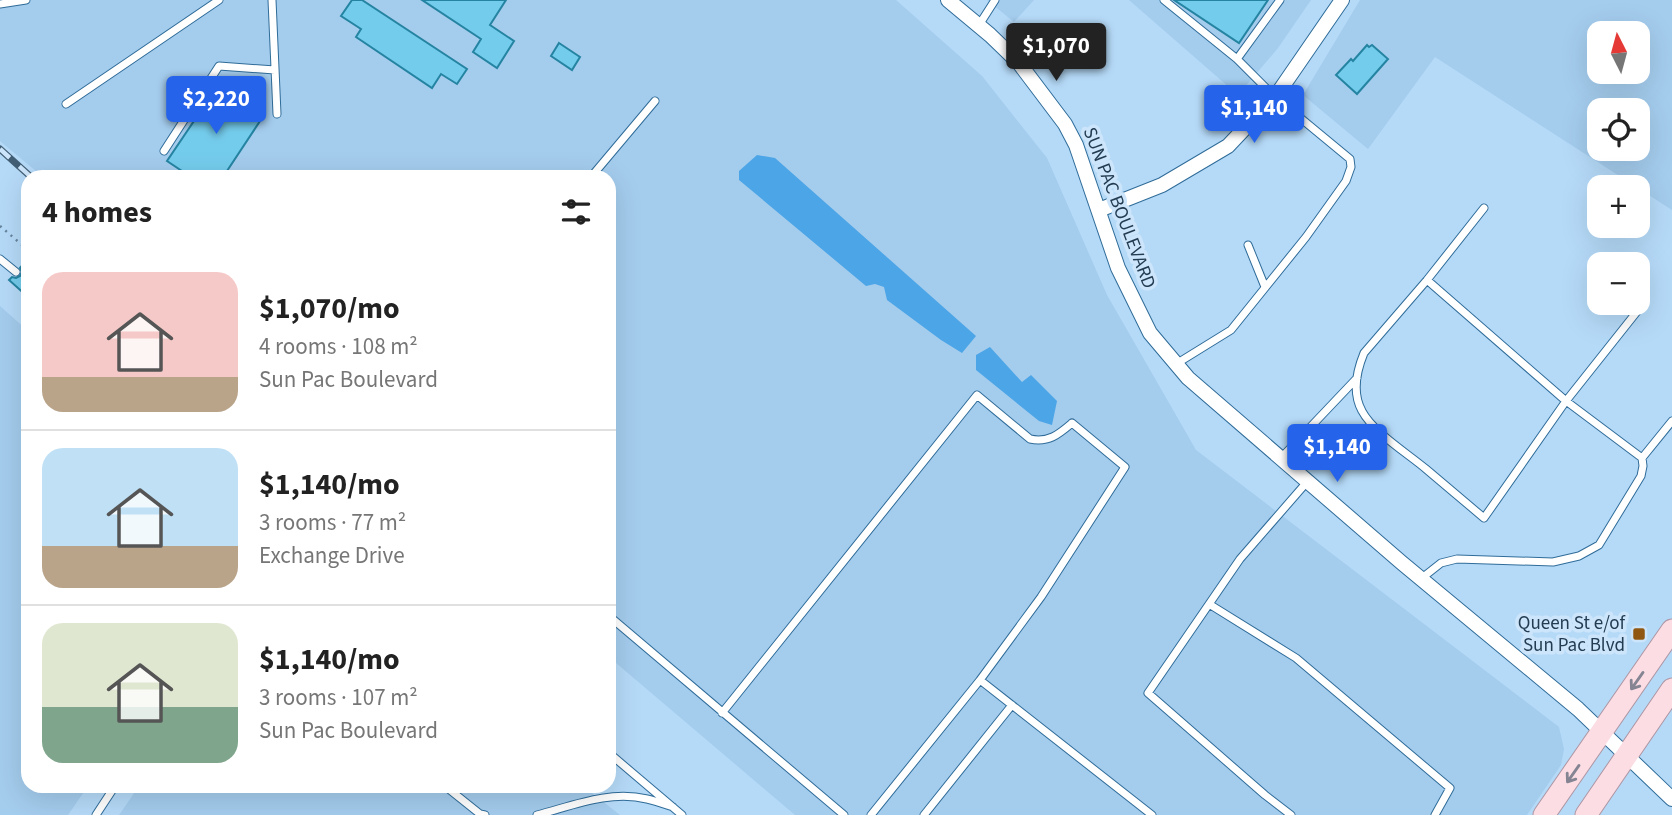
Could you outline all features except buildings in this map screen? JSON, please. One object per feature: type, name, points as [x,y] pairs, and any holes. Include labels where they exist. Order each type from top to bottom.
[{"type":"main road","points":[[1544,815],[1672,630]]},
{"type":"main road","points":[[1586,815],[1672,689]]},
{"type":"street","name":"SUN PAC BOULEVARD","points":[[948,0],[979,25],[1018,63],[1065,124],[1076,145],[1118,268],[1144,322],[1188,378],[1421,579],[1578,709],[1672,799]]},
{"type":"street","points":[[1099,211],[1162,185],[1228,146],[1275,97],[1342,0]]},
{"type":"lane","points":[[0,4],[26,0]]},
{"type":"lane","points":[[66,104],[219,0]]},
{"type":"lane","points":[[272,0],[276,114]]},
{"type":"lane","points":[[979,25],[995,0]]},
{"type":"lane","points":[[1164,0],[1350,159],[1351,167],[1346,181],[1306,237],[1231,330],[1176,364]]},
{"type":"lane","points":[[1237,60],[1280,0]]},
{"type":"lane","points":[[164,151],[219,66],[275,70]]},
{"type":"lane","points":[[598,170],[655,101]]},
{"type":"lane","points":[[1484,208],[1364,353],[1357,377],[1362,411],[1380,432],[1484,518],[1566,401],[1634,315]]},
{"type":"lane","points":[[1248,245],[1265,287]]},
{"type":"lane","points":[[0,258],[16,272]]},
{"type":"lane","points":[[1421,579],[1441,563],[1457,559],[1553,562],[1579,556],[1600,545],[1641,476],[1643,466],[1642,458],[1566,401],[1427,280]]},
{"type":"lane","points":[[1281,458],[1357,377]]},
{"type":"lane","points":[[722,713],[977,396],[1030,439],[1050,439],[1072,423],[1125,467],[1041,597],[980,680],[871,815]]},
{"type":"lane","points":[[1642,458],[1672,421]]},
{"type":"lane","points":[[1292,815],[1265,795],[1148,693],[1240,559],[1307,481]]},
{"type":"lane","points":[[1209,604],[1296,657],[1450,788],[1435,815]]},
{"type":"lane","points":[[616,622],[844,815]]},
{"type":"lane","points":[[980,680],[1152,815]]},
{"type":"lane","points":[[924,815],[1012,705]]},
{"type":"lane","points":[[616,759],[682,815]]},
{"type":"lane","points":[[96,815],[110,793]]},
{"type":"lane","points":[[453,793],[485,815]]},
{"type":"lane","points":[[537,815],[616,796],[646,799],[673,807]]},
{"type":"path","points":[[0,226],[21,244]]},
{"type":"shaded area","points":[[0,0],[896,0],[982,76],[1047,158],[1107,295],[1196,450],[1559,727],[1564,749],[1561,765],[1527,815],[795,815],[616,663],[616,170],[35,170],[0,141]]},
{"type":"shaded area","points":[[987,0],[1034,0],[1014,22]]},
{"type":"shaded area","points":[[1129,0],[1311,0],[1278,48],[1238,95]]},
{"type":"shaded area","points":[[1360,0],[1672,0],[1672,210],[1650,196],[1650,175],[1618,175],[1596,161],[1650,161],[1650,98],[1587,98],[1587,155],[1435,57],[1368,149],[1303,95]]},
{"type":"shaded area","points":[[0,306],[21,325],[21,793],[83,793],[68,815],[0,815]]},
{"type":"shaded area","points":[[134,793],[592,793],[620,815],[119,815]]},
{"type":"water","points":[[757,155],[775,158],[976,336],[962,353],[887,300],[884,287],[875,284],[866,286],[739,180],[739,171]]},
{"type":"water","points":[[990,347],[1022,382],[1031,375],[1057,401],[1052,425],[1039,421],[976,370],[976,355]]},
{"type":"railway","points":[[0,149],[23,170]]},
{"type":"place","name":"Queen St e/of Sun Pac Blvd","points":[[1639,634]]}]
